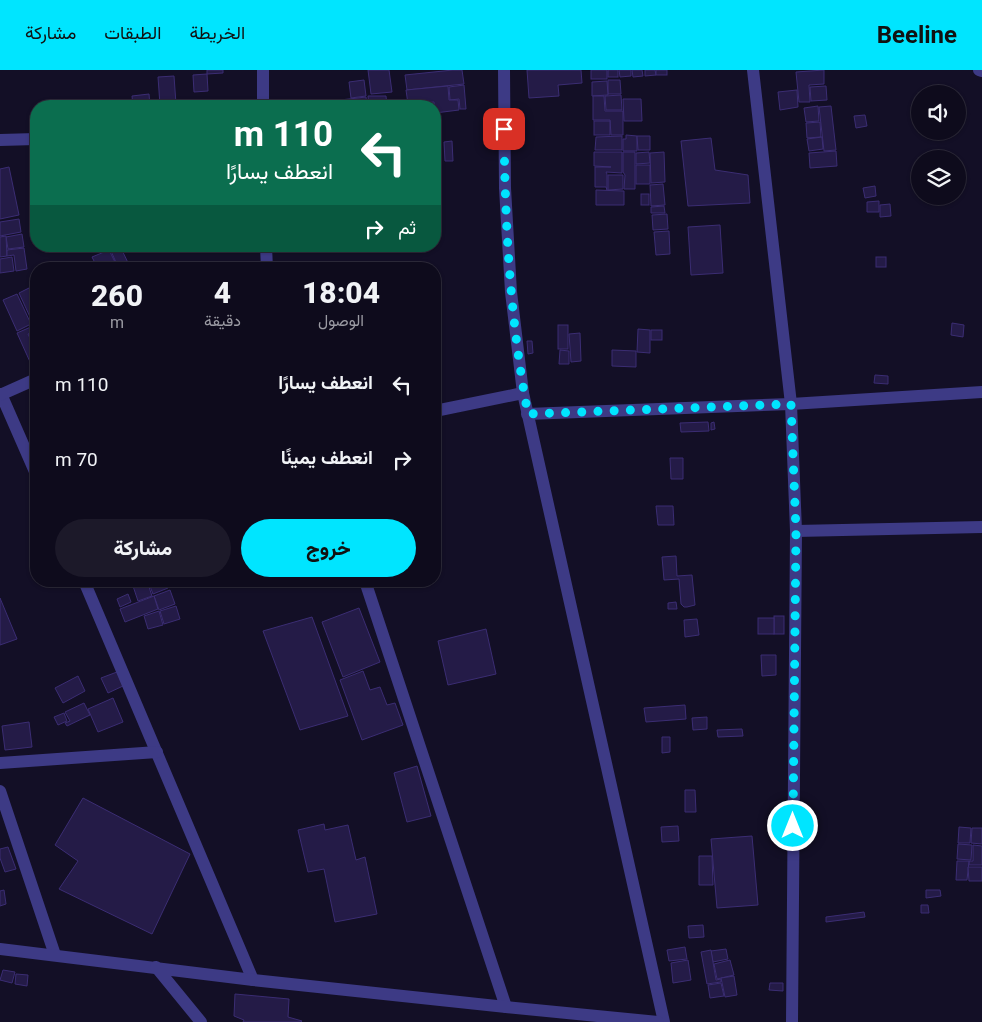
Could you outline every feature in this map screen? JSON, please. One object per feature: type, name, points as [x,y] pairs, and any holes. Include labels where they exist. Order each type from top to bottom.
[{"type":"street","points":[[263,70],[263,100]]},
{"type":"street","points":[[504,70],[505,188],[511,292],[523,393],[664,1022]]},
{"type":"street","points":[[753,70],[791,404],[796,531],[792,1022]]},
{"type":"street","points":[[0,140],[30,139]]},
{"type":"street","points":[[30,382],[0,395],[30,461]]},
{"type":"street","points":[[528,414],[791,404],[982,392]]},
{"type":"street","points":[[441,410],[523,393]]},
{"type":"street","points":[[796,531],[982,527]]},
{"type":"street","points":[[87,587],[253,980]]},
{"type":"street","points":[[367,587],[506,1008]]},
{"type":"street","points":[[0,763],[157,752]]},
{"type":"street","points":[[0,791],[55,955]]},
{"type":"street","points":[[0,949],[253,980],[506,1008],[658,1022]]},
{"type":"street","points":[[156,967],[201,1022]]},
{"type":"building","points":[[207,70],[223,70],[223,73],[207,74]]},
{"type":"building","points":[[368,70],[389,70],[392,92],[371,94]]},
{"type":"building","points":[[462,70],[464,84],[407,90],[405,75]]},
{"type":"building","points":[[527,70],[581,70],[582,83],[558,85],[559,96],[529,98]]},
{"type":"building","points":[[591,70],[607,70],[607,79],[591,79]]},
{"type":"building","points":[[608,70],[618,70],[618,77],[608,77]]},
{"type":"building","points":[[619,70],[631,70],[631,76],[620,77]]},
{"type":"building","points":[[632,70],[642,70],[643,76],[633,77]]},
{"type":"building","points":[[645,70],[655,70],[656,75],[645,76]]},
{"type":"building","points":[[656,70],[667,70],[667,75],[656,75]]},
{"type":"building","points":[[824,70],[824,84],[809,85],[810,102],[799,102],[796,72]]},
{"type":"building","points":[[207,74],[208,91],[194,92],[193,75]]},
{"type":"building","points":[[174,76],[176,100],[160,100],[158,77]]},
{"type":"building","points":[[364,80],[366,96],[351,98],[349,82]]},
{"type":"building","points":[[608,80],[620,80],[621,94],[608,94]]},
{"type":"building","points":[[607,81],[608,95],[592,96],[592,82]]},
{"type":"building","points":[[464,85],[466,109],[460,109],[459,99],[450,100],[449,87]]},
{"type":"building","points":[[448,86],[449,100],[458,100],[459,110],[441,112],[441,100],[407,100],[406,90]]},
{"type":"building","points":[[826,86],[827,100],[811,101],[810,87]]},
{"type":"building","points":[[797,90],[798,107],[780,110],[778,92]]},
{"type":"building","points":[[149,94],[150,100],[132,100],[132,96]]},
{"type":"building","points":[[621,95],[622,110],[606,110],[605,96]]},
{"type":"building","points":[[368,96],[386,96],[386,100],[368,100]]},
{"type":"building","points":[[593,96],[604,96],[605,111],[623,111],[623,135],[611,135],[610,120],[593,120]]},
{"type":"building","points":[[366,97],[366,100],[340,100]]},
{"type":"building","points":[[623,99],[641,99],[642,121],[624,121]]},
{"type":"building","points":[[818,106],[819,121],[806,122],[804,108]]},
{"type":"building","points":[[831,106],[836,150],[824,151],[819,107]]},
{"type":"building","points":[[865,115],[867,126],[856,128],[854,116]]},
{"type":"building","points":[[594,121],[610,121],[610,135],[594,135]]},
{"type":"building","points":[[820,122],[821,137],[807,138],[806,123]]},
{"type":"building","points":[[626,135],[637,136],[637,151],[623,151],[623,139],[626,139]]},
{"type":"building","points":[[622,136],[622,150],[595,150],[596,137]]},
{"type":"building","points":[[637,136],[650,136],[650,150],[638,150]]},
{"type":"building","points":[[822,137],[823,149],[809,151],[807,139]]},
{"type":"building","points":[[711,138],[715,170],[748,175],[750,203],[688,206],[681,141]]},
{"type":"building","points":[[452,141],[453,161],[445,161],[444,142]]},
{"type":"building","points":[[836,151],[837,166],[810,168],[809,153]]},
{"type":"building","points":[[594,152],[622,152],[622,173],[606,172],[607,190],[606,187],[595,187],[595,167],[611,167],[594,166]]},
{"type":"building","points":[[623,152],[635,152],[635,189],[624,189]]},
{"type":"building","points":[[649,152],[650,163],[636,164],[636,153]]},
{"type":"building","points":[[664,152],[665,182],[651,183],[650,153]]},
{"type":"building","points":[[636,165],[650,165],[650,184],[636,184]]},
{"type":"building","points":[[9,167],[19,215],[0,219],[0,169]]},
{"type":"building","points":[[608,175],[623,175],[623,189],[608,190]]},
{"type":"building","points":[[663,184],[665,205],[651,206],[650,185]]},
{"type":"building","points":[[875,186],[876,196],[865,198],[863,188]]},
{"type":"building","points":[[596,190],[624,191],[624,205],[596,205]]},
{"type":"building","points":[[641,194],[649,194],[649,205],[641,205]]},
{"type":"building","points":[[879,201],[879,212],[867,212],[867,202]]},
{"type":"building","points":[[890,204],[891,216],[880,217],[880,205]]},
{"type":"building","points":[[664,206],[665,213],[651,213],[651,207]]},
{"type":"building","points":[[667,214],[668,229],[653,230],[652,215]]},
{"type":"building","points":[[19,219],[21,232],[0,236],[0,222]]},
{"type":"building","points":[[720,225],[723,273],[691,275],[688,227]]},
{"type":"building","points":[[669,231],[670,254],[656,255],[654,232]]},
{"type":"building","points":[[22,234],[24,247],[8,249],[6,237]]},
{"type":"building","points":[[6,236],[7,256],[0,257],[0,237]]},
{"type":"building","points":[[24,248],[27,269],[16,271],[14,255],[7,256],[7,250]]},
{"type":"building","points":[[104,252],[110,252],[115,262],[94,262],[92,257]]},
{"type":"building","points":[[111,252],[123,252],[128,262],[116,262]]},
{"type":"building","points":[[12,257],[14,271],[0,273],[0,259]]},
{"type":"building","points":[[876,257],[886,257],[886,267],[876,267]]},
{"type":"building","points":[[29,288],[30,317],[19,293]]},
{"type":"building","points":[[17,294],[30,324],[17,331],[3,300]]},
{"type":"building","points":[[952,323],[964,325],[963,337],[951,335]]},
{"type":"building","points":[[558,325],[568,325],[568,349],[558,349]]},
{"type":"building","points":[[30,327],[30,333],[28,334],[30,338],[30,362],[17,333]]},
{"type":"building","points":[[638,329],[650,330],[650,353],[637,352]]},
{"type":"building","points":[[651,330],[662,330],[662,340],[651,340]]},
{"type":"building","points":[[580,333],[581,361],[571,362],[569,334]]},
{"type":"building","points":[[527,341],[532,341],[533,353],[528,354]]},
{"type":"building","points":[[560,350],[569,351],[569,364],[559,364]]},
{"type":"building","points":[[612,350],[636,351],[636,367],[612,366]]},
{"type":"building","points":[[875,375],[888,376],[888,384],[874,383]]},
{"type":"building","points":[[708,422],[709,431],[681,432],[680,423]]},
{"type":"building","points":[[714,422],[715,429],[711,430],[711,423]]},
{"type":"building","points":[[670,458],[683,458],[683,479],[671,479]]},
{"type":"building","points":[[656,506],[673,506],[674,525],[658,525]]},
{"type":"building","points":[[676,556],[677,576],[692,575],[695,605],[684,607],[681,604],[679,579],[664,580],[662,557]]},
{"type":"building","points":[[133,587],[149,587],[152,596],[138,601]]},
{"type":"building","points":[[150,587],[168,587],[168,588],[153,594]]},
{"type":"building","points":[[170,590],[175,604],[159,610],[154,596]]},
{"type":"building","points":[[128,594],[131,602],[120,607],[117,599]]},
{"type":"building","points":[[154,596],[158,609],[125,622],[120,609]]},
{"type":"building","points":[[0,598],[17,639],[0,645]]},
{"type":"building","points":[[676,602],[677,609],[668,609],[668,603]]},
{"type":"building","points":[[176,606],[180,619],[164,624],[160,611]]},
{"type":"building","points":[[359,608],[380,662],[343,677],[322,622]]},
{"type":"building","points":[[159,611],[163,625],[148,629],[144,616]]},
{"type":"building","points":[[774,616],[784,616],[784,634],[774,634]]},
{"type":"building","points":[[312,617],[348,716],[300,730],[263,631]]},
{"type":"building","points":[[758,618],[774,618],[774,634],[758,634]]},
{"type":"building","points":[[697,619],[699,635],[685,637],[684,620]]},
{"type":"building","points":[[486,629],[496,674],[448,685],[438,641]]},
{"type":"building","points":[[761,655],[776,655],[776,675],[762,676]]},
{"type":"building","points":[[363,671],[370,690],[380,687],[387,705],[395,703],[403,725],[362,740],[340,680]]},
{"type":"building","points":[[117,672],[123,686],[108,693],[101,678]]},
{"type":"building","points":[[78,676],[85,691],[63,703],[55,688]]},
{"type":"building","points":[[113,698],[123,722],[98,732],[88,709]]},
{"type":"building","points":[[84,703],[90,715],[67,726],[65,723],[70,721],[65,712]]},
{"type":"building","points":[[685,705],[686,719],[646,722],[644,708]]},
{"type":"building","points":[[64,713],[67,721],[58,725],[54,717]]},
{"type":"building","points":[[707,717],[707,729],[693,730],[692,718]]},
{"type":"building","points":[[29,722],[32,747],[5,750],[2,726]]},
{"type":"building","points":[[742,729],[743,736],[718,737],[717,730]]},
{"type":"building","points":[[662,737],[670,737],[670,752],[662,753]]},
{"type":"building","points":[[417,766],[431,816],[407,822],[394,773]]},
{"type":"building","points":[[685,790],[695,790],[696,812],[685,812]]},
{"type":"building","points":[[83,798],[190,854],[152,934],[59,889],[78,861],[55,845]]},
{"type":"building","points":[[324,824],[325,830],[348,825],[356,860],[365,857],[377,914],[335,922],[324,869],[308,872],[298,830]]},
{"type":"building","points":[[678,826],[679,841],[662,842],[661,827]]},
{"type":"building","points":[[959,827],[971,828],[970,843],[958,843]]},
{"type":"building","points":[[972,828],[982,828],[982,844],[971,843]]},
{"type":"building","points":[[752,836],[758,905],[717,908],[711,839]]},
{"type":"building","points":[[958,844],[972,845],[971,860],[957,859]]},
{"type":"building","points":[[973,845],[982,846],[982,865],[969,865],[969,861],[973,861]]},
{"type":"building","points":[[8,847],[16,869],[5,872],[0,858],[0,849]]},
{"type":"building","points":[[699,856],[712,856],[713,885],[699,885]]},
{"type":"building","points":[[957,861],[969,861],[967,880],[956,880]]},
{"type":"building","points":[[968,867],[982,867],[982,881],[969,881]]},
{"type":"building","points":[[4,890],[6,904],[0,906],[0,891]]},
{"type":"building","points":[[926,890],[940,890],[941,896],[926,898]]},
{"type":"building","points":[[921,905],[928,905],[929,913],[921,913]]},
{"type":"building","points":[[864,912],[865,917],[826,922],[826,917]]},
{"type":"building","points":[[703,925],[704,937],[689,938],[688,926]]},
{"type":"building","points":[[685,947],[687,959],[669,961],[667,950]]},
{"type":"building","points":[[726,949],[728,959],[713,962],[711,951]]},
{"type":"building","points":[[711,950],[716,980],[721,979],[721,982],[707,984],[701,952]]},
{"type":"building","points":[[688,960],[691,980],[673,983],[671,963]]},
{"type":"building","points":[[730,960],[734,975],[717,979],[714,964]]},
{"type":"building","points":[[3,970],[15,972],[12,983],[0,980]]},
{"type":"building","points":[[16,974],[28,975],[27,986],[15,984]]},
{"type":"building","points":[[734,976],[737,995],[725,997],[721,978]]},
{"type":"building","points":[[721,983],[724,996],[710,998],[708,985]]},
{"type":"building","points":[[770,983],[783,983],[783,991],[769,990]]},
{"type":"building","points":[[235,994],[289,999],[288,1017],[302,1021],[243,1022],[244,1020],[234,1016]]},
{"type":"route","points":[[504,129],[505,188],[511,292],[523,393],[528,414],[791,404],[796,531],[793,826]]}]
